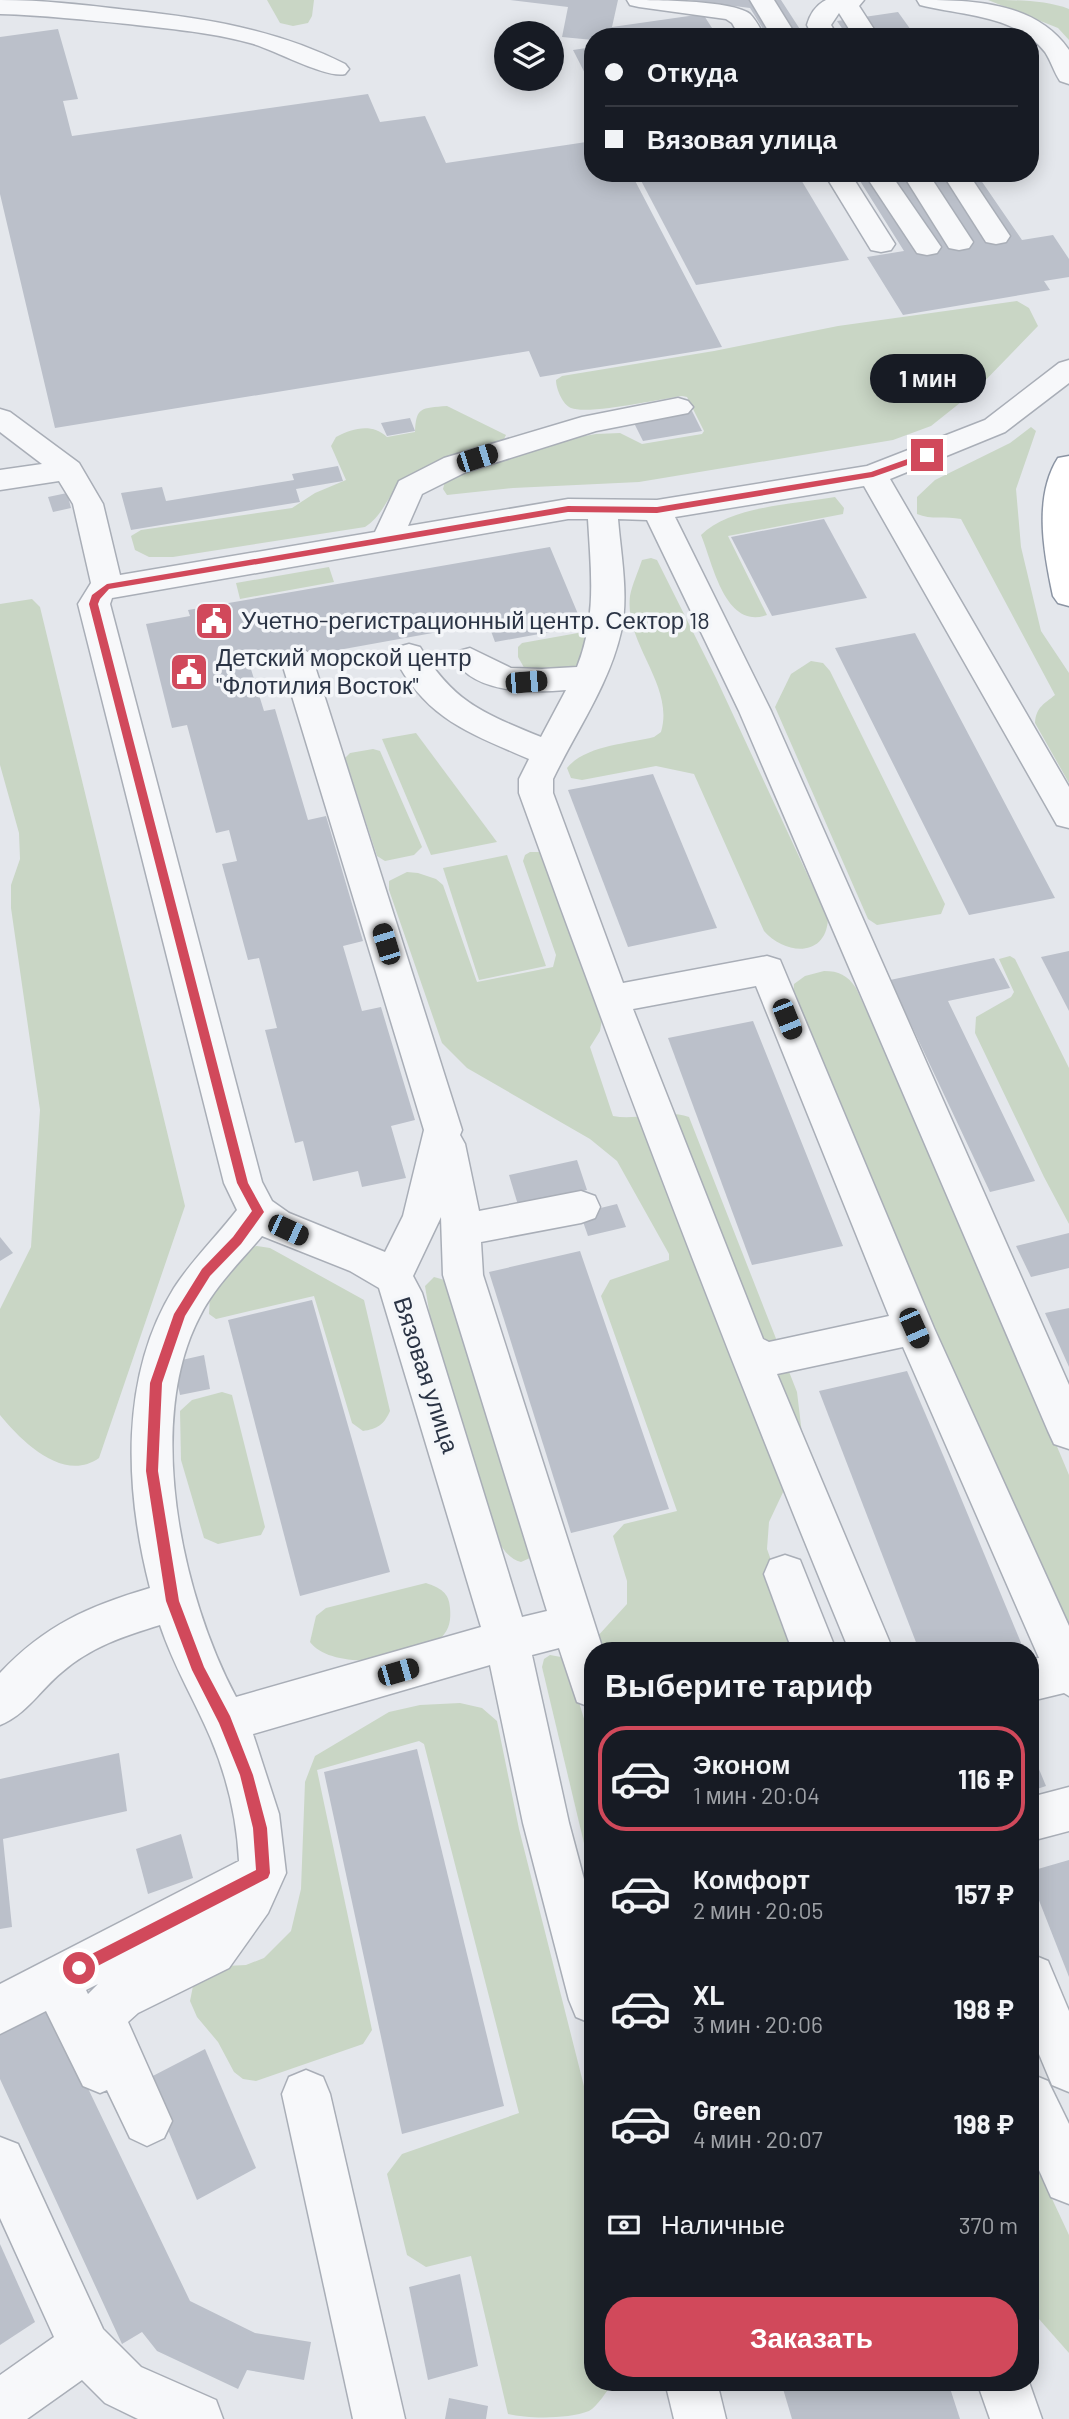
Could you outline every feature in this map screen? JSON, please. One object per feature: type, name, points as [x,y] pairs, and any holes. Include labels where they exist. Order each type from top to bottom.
[{"type":"highway","points":[[1069,465],[1059,493],[1059,538],[1069,596]]},
{"type":"street","points":[[639,0],[732,13],[741,18],[747,28]]},
{"type":"street","points":[[762,0],[779,28]]},
{"type":"street","points":[[929,0],[972,6],[1029,28]]},
{"type":"street","points":[[821,28],[821,17],[827,8],[848,1],[862,28]]},
{"type":"street","points":[[0,7],[72,10],[198,24],[265,38],[306,52],[336,69]]},
{"type":"street","points":[[1039,32],[1057,52],[1069,76]]},
{"type":"street","points":[[843,182],[881,244]]},
{"type":"street","points":[[883,182],[927,247]]},
{"type":"street","points":[[921,182],[959,242]]},
{"type":"street","points":[[962,182],[996,236]]},
{"type":"street","points":[[56,1980],[139,2127],[103,2027],[106,2009],[121,1996],[212,1951],[252,1897],[263,1873],[260,1828],[247,1775],[225,1721],[199,1670],[173,1601],[152,1471],[156,1383],[180,1314],[206,1272],[237,1240],[258,1212],[243,1183],[94,604],[99,592],[107,587],[568,509],[657,510],[873,475],[995,426],[1069,369]]},
{"type":"street","points":[[387,539],[410,488],[455,465],[592,422],[678,407]]},
{"type":"street","points":[[0,418],[68,470],[88,504],[107,587]]},
{"type":"street","points":[[0,480],[68,470]]},
{"type":"street","points":[[873,475],[1069,816]]},
{"type":"street","points":[[602,508],[607,615],[605,631],[589,677],[547,752],[536,779],[536,793],[653,1114],[747,1351],[868,1642]]},
{"type":"street","points":[[657,510],[755,710],[1069,1431]]},
{"type":"street","points":[[409,655],[420,679],[455,710],[547,752]]},
{"type":"street","points":[[470,659],[484,671],[526,682],[589,677]]},
{"type":"street","points":[[297,660],[443,1130],[463,1230],[460,1254],[463,1275],[584,1658]]},
{"type":"street","points":[[611,999],[767,970],[1056,1676]]},
{"type":"street","points":[[393,1276],[422,1216],[443,1130]]},
{"type":"street","points":[[463,1230],[581,1207]]},
{"type":"street","name":"Вязовая улица","points":[[258,1212],[275,1224],[364,1260],[393,1276],[402,1293],[508,1640],[546,1823],[584,1966]]},
{"type":"street","points":[[747,1351],[768,1359],[914,1328]]},
{"type":"street","points":[[785,1574],[811,1642]]},
{"type":"street","points":[[0,1704],[54,1650],[72,1638],[102,1623],[173,1601]]},
{"type":"street","points":[[225,1721],[508,1640],[574,1625]]},
{"type":"street","points":[[1039,1817],[1069,1809]]},
{"type":"street","points":[[0,2010],[263,1873]]},
{"type":"street","points":[[1039,1997],[1069,2068]]},
{"type":"street","points":[[306,2094],[379,2419]]},
{"type":"street","points":[[1039,2115],[1069,2179]]},
{"type":"street","points":[[0,2162],[85,2347],[123,2385],[197,2419]]},
{"type":"street","points":[[0,2406],[85,2347]]},
{"type":"street","points":[[693,2391],[700,2419]]},
{"type":"street","points":[[1006,2391],[1016,2419]]},
{"type":"green space","points":[[267,0],[314,0],[312,16],[308,23],[293,26],[280,23]]},
{"type":"green space","points":[[988,0],[1040,2],[1069,9],[1069,40],[1058,28]]},
{"type":"green space","points":[[1017,301],[1029,308],[1038,326],[975,391],[931,426],[893,440],[639,482],[513,488],[447,495],[443,489],[445,481],[460,472],[562,440],[620,433],[642,444],[702,434],[704,431],[687,397],[682,396],[593,410],[571,408],[557,388],[556,380],[562,376],[714,351],[838,326]]},
{"type":"green space","points":[[447,406],[506,435],[504,439],[452,456],[414,474],[398,486],[376,517],[365,527],[173,557],[149,557],[135,550],[131,536],[141,530],[292,508],[315,493],[346,480],[331,446],[336,437],[362,428],[375,430],[387,437],[415,432],[417,418],[422,410]]},
{"type":"green space","points":[[1031,427],[1036,431],[1016,489],[1021,547],[1041,631],[1069,673],[1069,783],[1035,723],[1039,709],[1055,695],[961,519],[917,514],[917,497],[935,480],[1010,443]]},
{"type":"green space","points":[[835,497],[844,508],[843,514],[728,536],[767,615],[753,617],[741,613],[723,592],[701,535],[713,525],[746,512]]},
{"type":"green space","points":[[642,560],[657,560],[716,678],[828,919],[826,932],[820,941],[812,946],[803,949],[783,945],[764,931],[694,774],[656,766],[582,780],[571,778],[567,768],[585,754],[654,737],[661,732],[661,698],[634,631],[630,614],[630,596]]},
{"type":"green space","points":[[329,567],[334,582],[240,599],[236,583]]},
{"type":"green space","points":[[32,599],[40,607],[185,1206],[99,1458],[72,1466],[45,1456],[32,1447],[0,1415],[0,1309],[31,1247],[40,1110],[11,908],[11,885],[20,859],[19,833],[0,765],[0,604]]},
{"type":"green space","points":[[589,631],[582,671],[526,671],[518,657],[518,647],[522,643]]},
{"type":"green space","points":[[811,661],[823,663],[830,671],[945,904],[941,914],[877,925],[868,919],[775,707],[791,674]]},
{"type":"green space","points":[[416,733],[497,842],[431,855],[382,739]]},
{"type":"green space","points":[[373,749],[380,751],[422,847],[414,855],[385,861],[377,856],[345,758],[350,753]]},
{"type":"green space","points":[[530,852],[543,852],[603,1014],[600,1031],[590,1047],[613,1116],[670,1114],[689,1117],[797,1392],[802,1434],[785,1488],[769,1522],[767,1549],[800,1642],[597,1642],[596,1638],[627,1604],[627,1581],[613,1536],[624,1524],[677,1511],[601,1296],[610,1280],[669,1260],[669,1254],[617,1161],[590,1139],[467,1068],[442,1043],[389,890],[389,881],[407,872],[436,879],[443,885],[477,982],[553,967],[556,955],[523,861],[525,855]]},
{"type":"green space","points":[[507,855],[546,966],[479,980],[443,868]]},
{"type":"green space","points":[[1010,956],[1015,959],[1069,1068],[1069,1224],[975,1033],[976,1017],[1011,997],[1014,992],[999,959]]},
{"type":"green space","points":[[824,971],[842,975],[856,988],[953,1200],[1069,1475],[1069,1631],[961,1399],[793,998],[794,984],[805,976]]},
{"type":"green space","points":[[257,1246],[270,1248],[364,1300],[390,1411],[379,1426],[363,1431],[352,1423],[314,1296],[216,1319],[209,1314],[210,1295],[242,1249]]},
{"type":"green space","points":[[434,1277],[448,1281],[531,1546],[530,1558],[521,1562],[509,1556],[496,1538],[432,1329],[425,1286]]},
{"type":"green space","points":[[222,1392],[232,1395],[265,1527],[261,1535],[218,1544],[204,1538],[181,1460],[180,1411],[192,1400]]},
{"type":"green space","points":[[426,1583],[446,1594],[450,1612],[446,1631],[430,1647],[395,1658],[355,1660],[321,1651],[310,1642],[316,1616],[326,1608]]},
{"type":"green space","points":[[550,1655],[561,1657],[567,1662],[584,1719],[584,1843],[542,1667],[544,1659]]},
{"type":"green space","points":[[460,1703],[482,1708],[497,1721],[519,1829],[584,2086],[584,2391],[607,2391],[592,2409],[571,2416],[508,2414],[471,2256],[426,2267],[407,2255],[387,2174],[402,2154],[519,2113],[424,1744],[419,1741],[317,1770],[372,2030],[363,2044],[256,2081],[243,2079],[234,2072],[218,2042],[197,2017],[190,2001],[193,1986],[226,1966],[246,1965],[264,1958],[291,1931],[301,1889],[305,1782],[315,1756],[389,1712],[420,1705]]},
{"type":"green space","points":[[1039,2171],[1069,2235],[1069,2353],[1039,2319]]},
{"type":"building","points":[[510,0],[618,0],[612,27],[703,14],[712,28],[584,28],[584,39],[564,37],[568,7]]},
{"type":"building","points":[[686,0],[781,0],[799,28],[762,28],[750,8]]},
{"type":"building","points":[[898,12],[910,28],[842,28],[837,21]]},
{"type":"building","points":[[58,29],[78,99],[63,101],[72,136],[368,94],[380,122],[425,116],[446,163],[584,142],[584,182],[636,182],[722,347],[540,377],[529,351],[55,428],[0,194],[0,37]]},
{"type":"building","points":[[584,48],[584,71],[573,50]]},
{"type":"building","points":[[642,182],[802,182],[849,260],[696,285]]},
{"type":"building","points":[[861,182],[982,182],[1022,240],[1053,235],[1069,259],[1069,277],[1044,281],[1050,290],[903,315],[867,257],[904,251]]},
{"type":"building","points":[[692,411],[702,431],[643,441],[633,421]]},
{"type":"building","points":[[410,418],[415,431],[387,436],[381,423]]},
{"type":"building","points":[[338,466],[343,481],[296,489],[300,502],[131,530],[121,493],[162,487],[166,501],[294,480],[292,474]]},
{"type":"building","points":[[67,493],[71,508],[53,512],[48,497]]},
{"type":"building","points":[[824,519],[867,598],[772,616],[731,537]]},
{"type":"building","points":[[550,547],[583,626],[495,642],[488,623],[250,666],[264,711],[275,709],[308,820],[326,816],[363,941],[343,946],[362,1011],[381,1007],[415,1120],[391,1126],[406,1178],[362,1187],[358,1171],[313,1181],[303,1141],[295,1143],[265,1030],[277,1028],[259,958],[248,960],[222,864],[237,861],[229,830],[216,833],[187,725],[172,728],[146,624],[190,616],[188,610]]},
{"type":"building","points":[[915,633],[1055,898],[969,915],[835,648]]},
{"type":"building","points":[[653,774],[717,928],[628,947],[568,790]]},
{"type":"building","points":[[1069,951],[1069,1011],[1041,957]]},
{"type":"building","points":[[994,958],[1010,988],[948,1001],[1035,1181],[990,1192],[890,980]]},
{"type":"building","points":[[753,1021],[843,1246],[752,1265],[668,1038]]},
{"type":"building","points":[[577,1160],[587,1190],[518,1205],[509,1175]]},
{"type":"building","points":[[617,1204],[626,1227],[588,1236],[580,1213]]},
{"type":"building","points":[[1069,1233],[1069,1268],[1031,1277],[1016,1246]]},
{"type":"building","points":[[0,1237],[13,1253],[0,1261]]},
{"type":"building","points":[[580,1251],[669,1509],[571,1533],[489,1272]]},
{"type":"building","points":[[312,1300],[390,1572],[300,1596],[228,1320]]},
{"type":"building","points":[[1069,1308],[1069,1367],[1045,1313]]},
{"type":"building","points":[[204,1355],[210,1389],[180,1395],[173,1362]]},
{"type":"building","points":[[907,1371],[1021,1642],[916,1642],[819,1391]]},
{"type":"building","points":[[417,1749],[504,2106],[402,2134],[324,1772]]},
{"type":"building","points":[[119,1753],[127,1811],[3,1839],[12,1927],[0,1929],[0,1779]]},
{"type":"building","points":[[1039,1769],[1046,1786],[1039,1788]]},
{"type":"building","points":[[181,1834],[193,1878],[148,1894],[136,1849]]},
{"type":"building","points":[[1069,1860],[1069,1977],[1039,1900],[1039,1869]]},
{"type":"building","points":[[48,2005],[190,2301],[255,2333],[311,2342],[304,2380],[247,2370],[238,2389],[157,2351],[142,2332],[122,2344],[0,2079],[0,2033]]},
{"type":"building","points":[[205,2049],[256,2168],[197,2200],[147,2079]]},
{"type":"building","points":[[0,2244],[35,2322],[0,2345]]},
{"type":"building","points":[[460,2274],[478,2366],[428,2380],[409,2287]]},
{"type":"building","points":[[784,2391],[951,2391],[960,2419],[792,2419]]},
{"type":"building","points":[[449,2398],[488,2406],[486,2419],[445,2419]]},
{"type":"place","name":"Учетно-регистрационный центр. Сектор 18","points":[[214,621]]},
{"type":"place","name":"Детский морской центр \"Флотилия Восток\"","points":[[189,672]]},
{"type":"route","points":[[79,1968],[263,1873],[260,1828],[247,1775],[225,1721],[199,1670],[173,1601],[152,1471],[156,1383],[180,1314],[206,1272],[237,1240],[258,1212],[243,1183],[94,604],[95,597],[107,587],[568,509],[657,510],[873,475],[927,455]]}]
